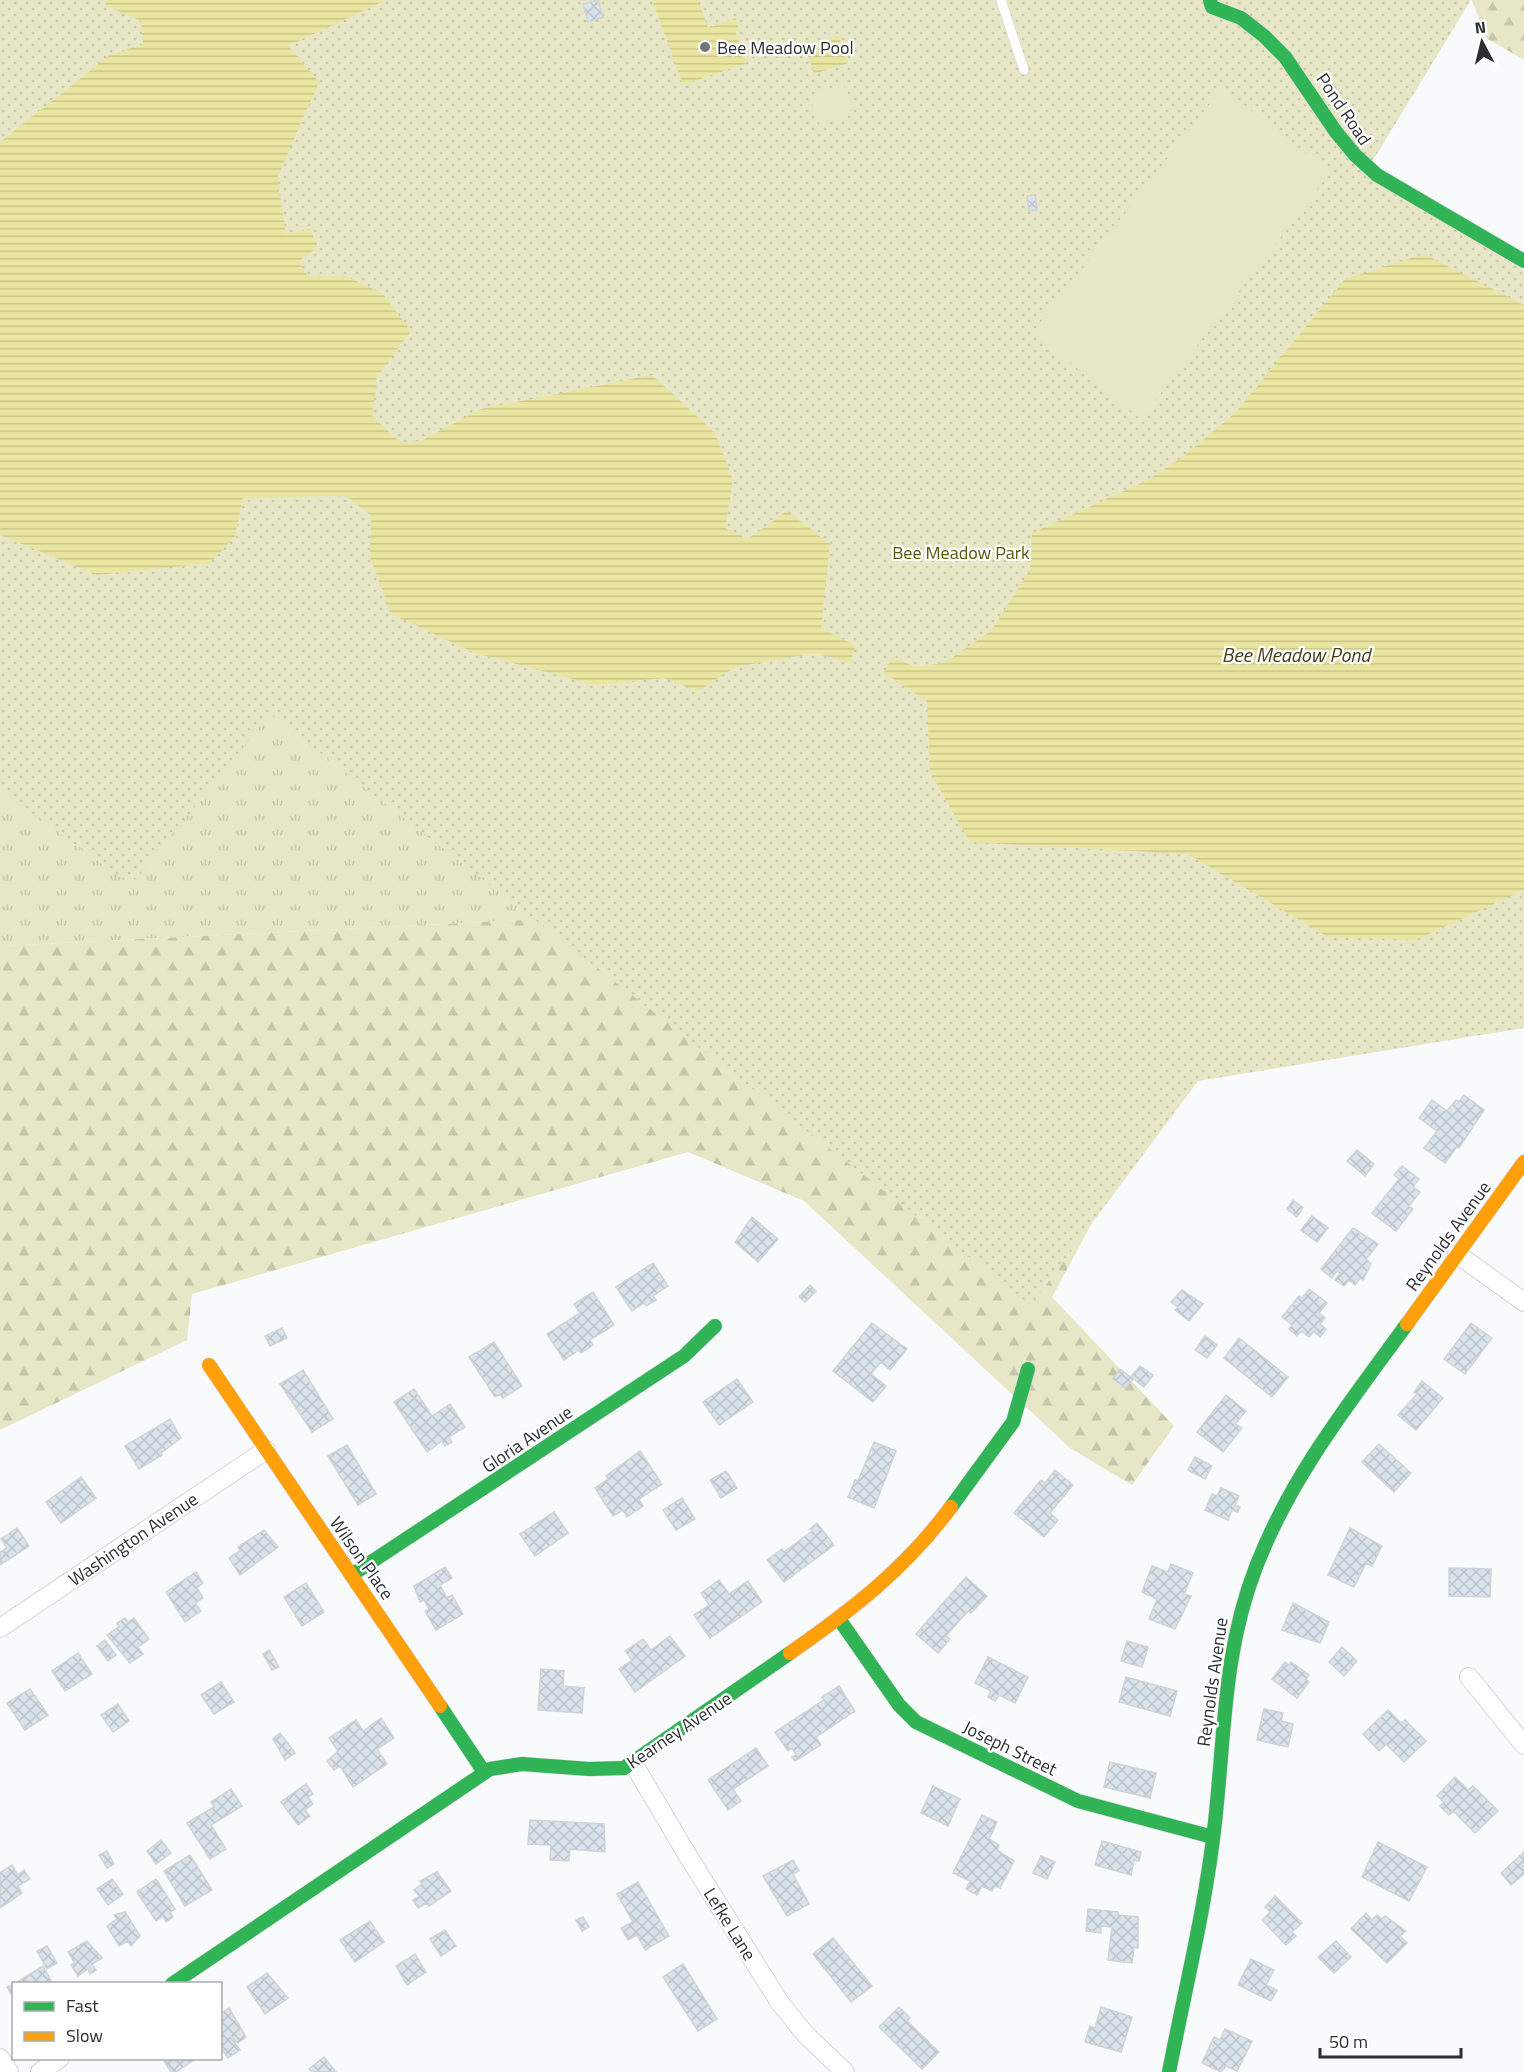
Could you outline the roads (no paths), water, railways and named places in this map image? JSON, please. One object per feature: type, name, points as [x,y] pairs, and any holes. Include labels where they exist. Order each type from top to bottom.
[{"type":"street","name":"Pond Road","points":[[1211,4],[1229,12],[1273,43],[1304,81],[1327,121],[1356,160],[1377,175],[1524,261]]},
{"type":"street","name":"Reynolds Avenue","points":[[1169,2072],[1213,1837],[1225,1694],[1232,1642],[1244,1597],[1264,1543],[1287,1496],[1314,1452],[1524,1162]]},
{"type":"street","points":[[1457,1254],[1524,1302]]},
{"type":"street","name":"Gloria Avenue","points":[[353,1574],[684,1356],[715,1326]]},
{"type":"street","name":"Wilson Place","points":[[209,1365],[353,1574],[484,1772]]},
{"type":"street","name":"Kearney Avenue","points":[[173,1982],[484,1772],[515,1762],[601,1771],[624,1768],[839,1619],[894,1575],[936,1527],[1013,1422],[1029,1368]]},
{"type":"street","name":"Washington Avenue","points":[[0,1628],[266,1450]]},
{"type":"street","name":"Joseph Street","points":[[839,1619],[899,1705],[916,1722],[1078,1801],[1119,1814],[1213,1837]]},
{"type":"street","points":[[1469,1677],[1524,1745]]},
{"type":"street","name":"Lefke Lane","points":[[633,1763],[780,2003],[806,2035],[845,2072]]},
{"type":"street","points":[[0,2058],[9,2072]]},
{"type":"street","points":[[40,2072],[57,2060]]},
{"type":"lane","points":[[1001,0],[1024,70]]},
{"type":"water","points":[[107,0],[386,0],[288,46],[319,82],[277,178],[286,234],[310,229],[318,247],[299,261],[307,276],[346,276],[383,294],[411,331],[377,377],[372,416],[401,443],[421,441],[481,409],[652,375],[715,433],[733,480],[725,528],[748,539],[787,511],[830,544],[821,628],[856,646],[850,663],[815,653],[735,667],[698,691],[664,678],[595,685],[475,653],[391,614],[370,557],[371,515],[346,496],[243,498],[235,536],[210,563],[97,575],[0,535],[0,142],[110,55],[143,44],[141,21],[105,5]]},
{"type":"water","name":"Bee Meadow Pool","points":[[652,0],[698,0],[708,28],[736,18],[739,30],[735,31],[747,63],[683,85]]},
{"type":"water","points":[[838,35],[848,63],[814,74],[805,47]]},
{"type":"water","name":"Bee Meadow Pond","points":[[1424,254],[1524,305],[1524,890],[1416,940],[1328,937],[1188,854],[970,842],[930,772],[927,701],[884,673],[892,657],[916,667],[944,663],[991,631],[1030,570],[1032,533],[1148,480],[1184,456],[1235,413],[1345,279]]},
{"type":"place","name":"Bee Meadow Pool","points":[[705,47]]},
{"type":"park label","name":"Bee Meadow Park","points":[[961,552]]}]
